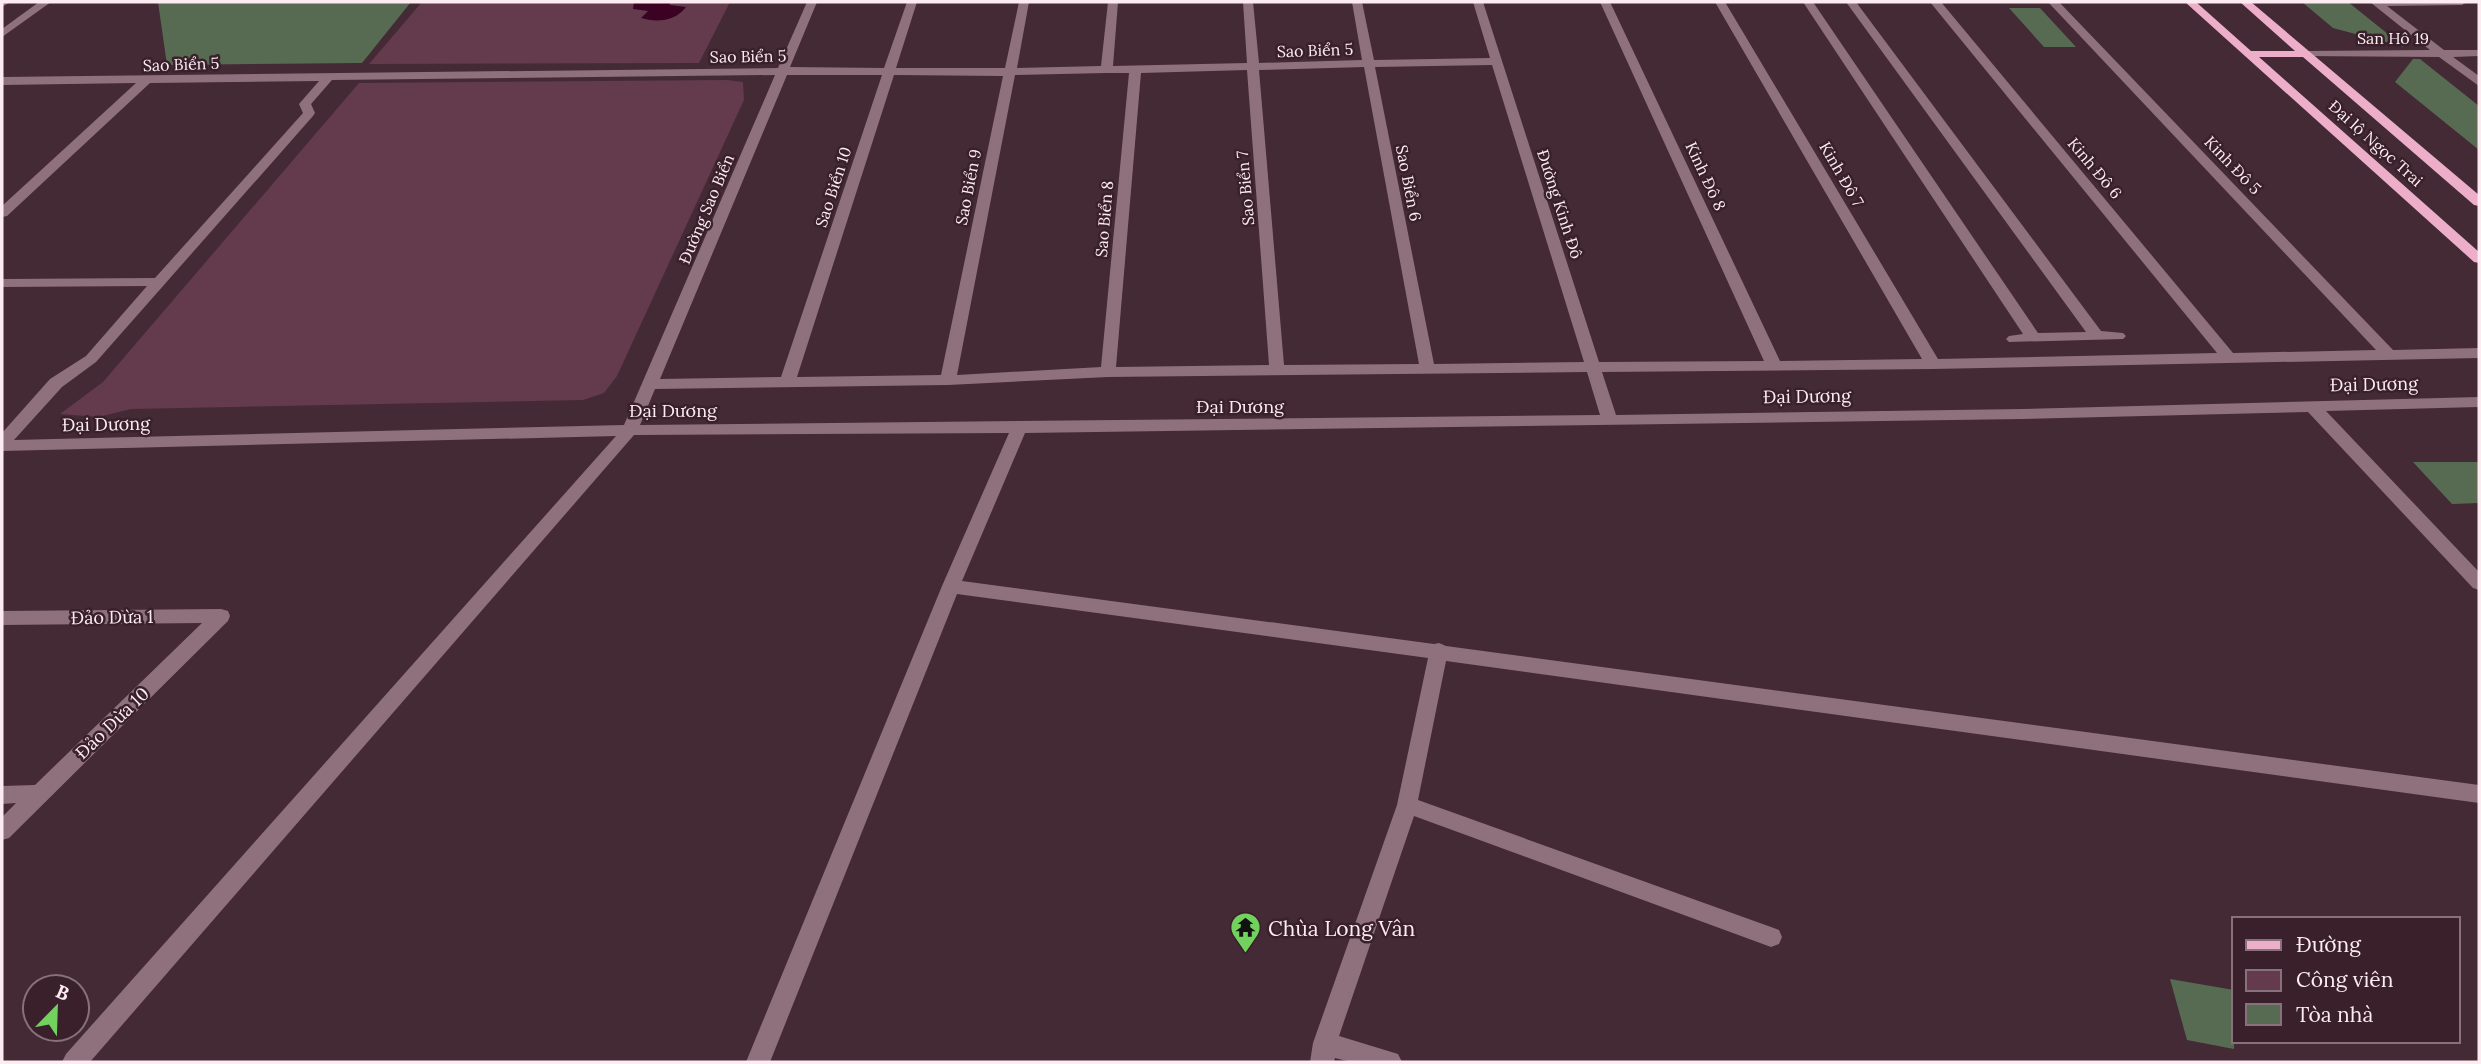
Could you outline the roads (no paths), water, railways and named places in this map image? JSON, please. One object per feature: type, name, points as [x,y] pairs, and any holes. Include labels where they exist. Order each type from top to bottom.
[{"type":"main road","name":"Đại lộ Ngọc Trai","points":[[2190,2],[2479,259]]},
{"type":"main road","name":"Đại lộ Ngọc Trai","points":[[2245,2],[2479,202]]},
{"type":"main road","points":[[2249,54],[2306,54]]},
{"type":"street","points":[[2,34],[46,2]]},
{"type":"street","name":"Đường Sao Biển","points":[[74,1062],[630,430],[812,2]]},
{"type":"street","name":"Sao Biển 10","points":[[787,383],[912,2]]},
{"type":"street","name":"Sao Biển 9","points":[[948,380],[1024,2]]},
{"type":"street","points":[[1107,70],[1113,2]]},
{"type":"street","name":"Sao Biển 7","points":[[1248,2],[1277,371]]},
{"type":"street","name":"Sao Biển 6","points":[[1357,2],[1428,371]]},
{"type":"street","name":"Đường Kinh Đô","points":[[1478,2],[1580,322],[1591,368],[1609,418]]},
{"type":"street","name":"Kinh Đô 8","points":[[1605,2],[1774,365]]},
{"type":"street","name":"Kinh Đô 7","points":[[1720,2],[1933,364]]},
{"type":"street","points":[[1808,2],[2034,339]]},
{"type":"street","points":[[1851,2],[2097,336]]},
{"type":"street","name":"Kinh Đô 6","points":[[1935,2],[2227,356]]},
{"type":"street","name":"Kinh Đô 5","points":[[2053,2],[2387,353]]},
{"type":"street","points":[[2375,2],[2462,2]]},
{"type":"street","points":[[2375,2],[2479,82]]},
{"type":"street","name":"San Hô 19","points":[[2306,54],[2479,53]]},
{"type":"street","name":"Sao Biển 5","points":[[2,82],[783,71],[1008,72],[1495,61]]},
{"type":"street","name":"Sao Biển 8","points":[[1108,372],[1135,69]]},
{"type":"street","points":[[2,444],[56,383],[91,359],[160,282],[309,113],[305,104],[328,78]]},
{"type":"street","points":[[2,213],[145,81]]},
{"type":"street","points":[[2,283],[160,282]]},
{"type":"street","points":[[2014,339],[2118,335]]},
{"type":"street","points":[[652,383],[948,380],[1108,372],[1428,371],[2479,353]]},
{"type":"street","name":"Đại Dương","points":[[2,444],[630,430],[1020,425],[1326,425],[1609,418],[2022,414],[2479,402]]},
{"type":"street","points":[[2311,405],[2479,583]]},
{"type":"street","points":[[758,1062],[951,586],[1020,425]]},
{"type":"street","points":[[951,586],[1439,650],[2479,794]]},
{"type":"street","name":"Đảo Dừa 1","points":[[2,618],[221,616]]},
{"type":"street","name":"Đảo Dừa 10","points":[[2,831],[221,616]]},
{"type":"street","points":[[1390,1062],[1324,1053],[1407,805],[1439,650]]},
{"type":"street","points":[[2,795],[39,794]]},
{"type":"street","points":[[1407,805],[1771,937]]},
{"type":"place","name":"Chùa Long Vân","points":[[1245,955]]}]
